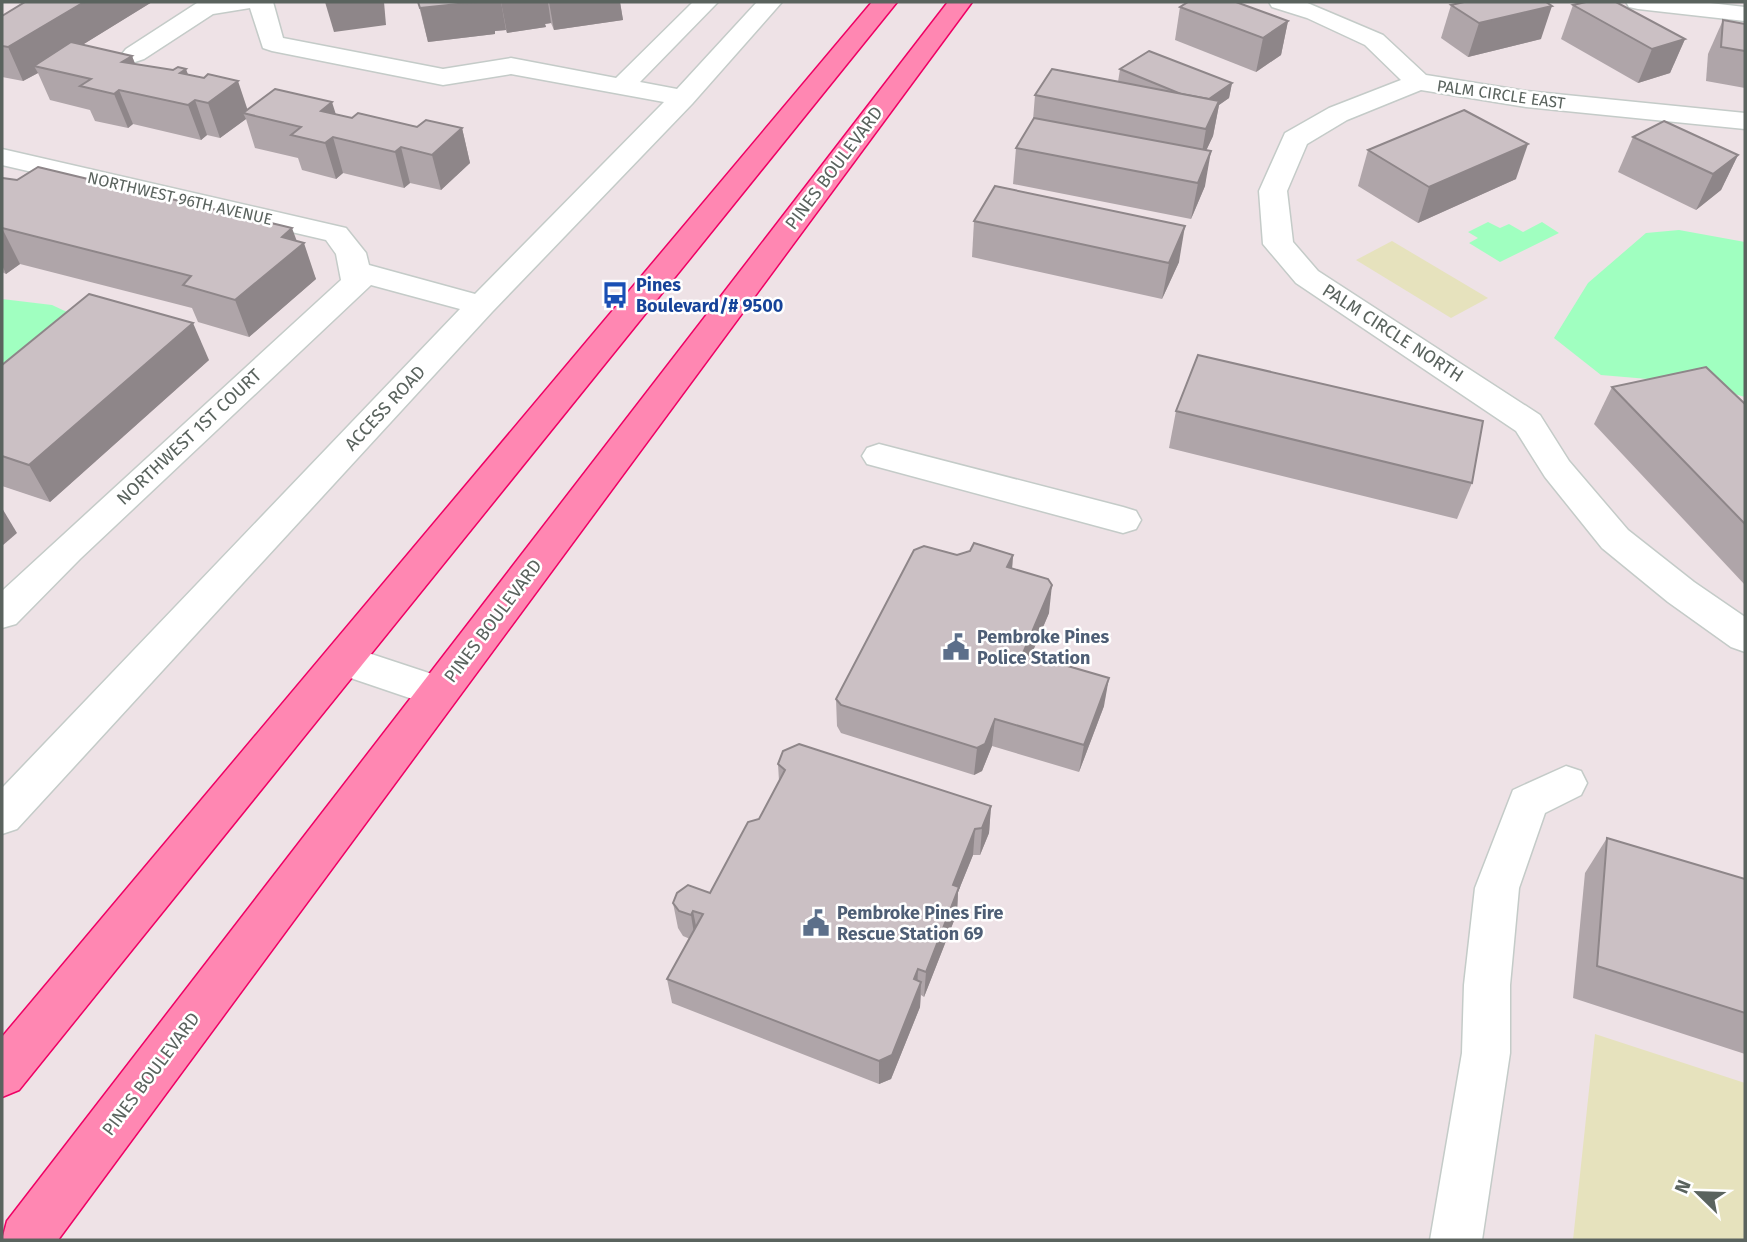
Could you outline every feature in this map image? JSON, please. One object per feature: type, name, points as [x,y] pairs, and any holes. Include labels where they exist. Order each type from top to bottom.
[{"type":"highway","points":[[2,1074],[885,2]]},
{"type":"highway","name":"PINES BOULEVARD","points":[[26,1240],[960,2]]},
{"type":"street","points":[[135,54],[206,8],[245,2]]},
{"type":"street","points":[[261,2],[272,43],[443,77],[511,66],[624,85],[682,98]]},
{"type":"street","points":[[624,85],[706,2]]},
{"type":"street","name":"ACCESS ROAD","points":[[2,816],[481,305],[682,98],[770,2]]},
{"type":"street","name":"PALM CIRCLE EAST","points":[[1281,2],[1316,13],[1374,40],[1418,82],[1526,99],[1745,121]]},
{"type":"street","points":[[1638,2],[1745,14]]},
{"type":"street","name":"PALM CIRCLE NORTH","points":[[1418,82],[1338,114],[1295,139],[1273,191],[1278,244],[1307,277],[1528,423],[1557,469],[1615,539],[1681,592],[1745,637]]},
{"type":"street","name":"NORTHWEST 96TH AVENUE","points":[[2,157],[336,234],[361,267]]},
{"type":"street","points":[[361,267],[481,305]]},
{"type":"street","name":"NORTHWEST 1ST COURT","points":[[2,614],[67,550],[357,282],[361,267]]},
{"type":"street","points":[[879,456],[1123,520]]},
{"type":"street","points":[[344,660],[439,692]]},
{"type":"street","points":[[1456,1240],[1486,1053],[1487,985],[1497,888],[1528,802],[1566,783]]},
{"type":"shaded area","points":[[1488,222],[1500,228],[1509,224],[1523,232],[1542,222],[1559,233],[1500,262],[1469,243],[1478,238],[1468,232]]},
{"type":"shaded area","points":[[1679,230],[1745,242],[1745,397],[1695,383],[1601,375],[1554,338],[1588,283],[1646,233]]},
{"type":"shaded area","points":[[1392,241],[1488,298],[1451,318],[1356,260]]},
{"type":"shaded area","points":[[2,299],[52,305],[67,312],[2,381]]},
{"type":"shaded area","points":[[1595,1034],[1745,1083],[1745,1240],[1573,1240]]},
{"type":"building","points":[[25,2],[84,2],[8,47],[2,46],[2,16]]},
{"type":"building","points":[[418,2],[477,2],[420,8]]},
{"type":"building","points":[[1188,2],[1236,2],[1288,21],[1263,38],[1180,7]]},
{"type":"building","points":[[1464,2],[1546,2],[1552,6],[1479,23],[1451,5]]},
{"type":"building","points":[[1616,2],[1685,39],[1652,49],[1573,5]]},
{"type":"building","points":[[1723,20],[1745,24],[1745,51],[1721,47]]},
{"type":"building","points":[[71,42],[132,56],[122,62],[173,70],[178,67],[186,69],[180,73],[204,78],[208,74],[238,81],[208,103],[195,100],[188,105],[119,90],[114,94],[80,86],[91,79],[34,66]]},
{"type":"building","points":[[1149,51],[1232,83],[1209,99],[1181,94],[1120,69]]},
{"type":"building","points":[[1052,69],[1219,101],[1206,129],[1035,95]]},
{"type":"building","points":[[275,89],[332,102],[321,111],[352,118],[358,113],[417,127],[426,120],[462,128],[432,155],[401,147],[395,152],[333,137],[325,143],[291,135],[301,127],[243,113]]},
{"type":"building","points":[[1464,110],[1528,144],[1429,187],[1368,150]]},
{"type":"building","points":[[1034,118],[1211,151],[1198,183],[1016,148]]},
{"type":"building","points":[[1664,121],[1738,155],[1713,174],[1633,137]]},
{"type":"building","points":[[38,167],[292,228],[282,237],[304,243],[235,300],[183,285],[191,276],[2,228],[2,178],[17,180]]},
{"type":"building","points":[[995,186],[1185,226],[1169,263],[974,221]]},
{"type":"building","points":[[89,294],[193,323],[29,465],[2,456],[2,365]]},
{"type":"building","points":[[1198,355],[1483,421],[1472,483],[1176,411]]},
{"type":"building","points":[[1706,367],[1745,404],[1745,524],[1612,387]]},
{"type":"building","name":"Pembroke Pines Police Station","points":[[974,543],[1013,555],[1007,567],[1048,579],[1052,585],[1023,653],[1109,678],[1084,745],[995,719],[985,744],[977,748],[841,705],[836,699],[914,550],[924,546],[957,555],[970,551]]},
{"type":"building","name":"Pembroke Pines Fire Rescue Station 69","points":[[799,744],[991,806],[982,828],[975,829],[953,885],[959,887],[926,972],[918,969],[914,979],[921,982],[892,1055],[879,1061],[667,979],[703,914],[693,911],[691,915],[679,911],[673,903],[677,893],[688,885],[710,893],[748,822],[759,819],[785,770],[778,764],[783,751]]},
{"type":"building","points":[[1607,838],[1745,879],[1745,1013],[1597,966]]},
{"type":"place","name":"Pines Boulevard/# 9500","points":[[615,295]]},
{"type":"place","name":"Pembroke Pines Police Station","points":[[956,647]]},
{"type":"place","name":"Pembroke Pines Fire Rescue Station 69","points":[[816,923]]}]
